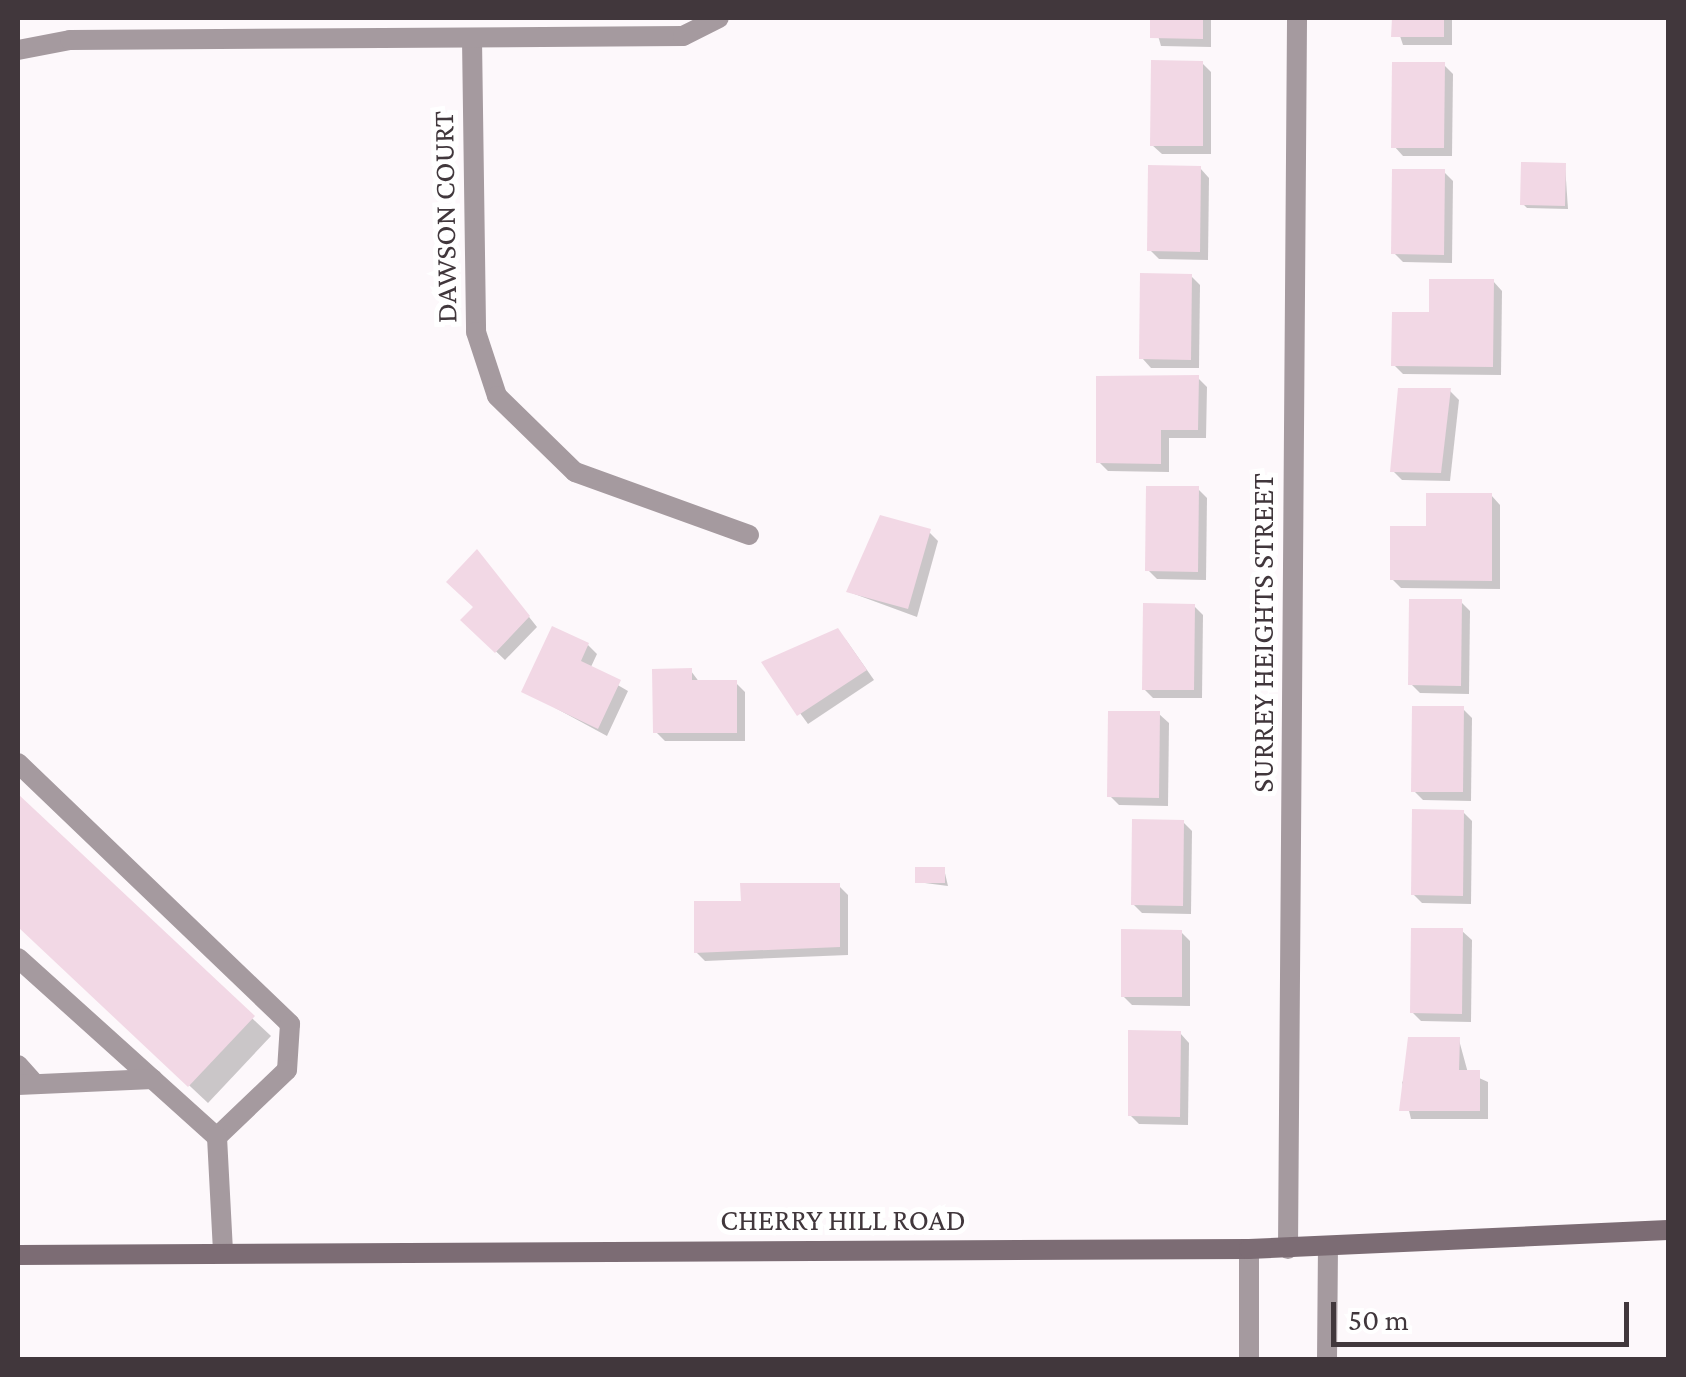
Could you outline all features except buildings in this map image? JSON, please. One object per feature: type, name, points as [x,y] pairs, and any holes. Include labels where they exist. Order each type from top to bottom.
[{"type":"main road","name":"CHERRY HILL ROAD","points":[[18,1254],[1249,1250],[1668,1230]]},
{"type":"street","points":[[18,50],[70,40],[683,36],[719,18]]},
{"type":"street","name":"SURREY HEIGHTS STREET","points":[[1288,1249],[1298,18]]},
{"type":"street","name":"DAWSON COURT","points":[[472,39],[476,332],[497,396],[575,472],[750,535]]},
{"type":"street","points":[[18,764],[290,1024],[287,1070],[218,1137]]},
{"type":"street","points":[[18,958],[218,1137],[223,1252]]},
{"type":"street","points":[[18,1066],[26,1084],[153,1080]]},
{"type":"street","points":[[1327,1360],[1328,1246]]},
{"type":"street","points":[[1249,1250],[1249,1360]]}]
